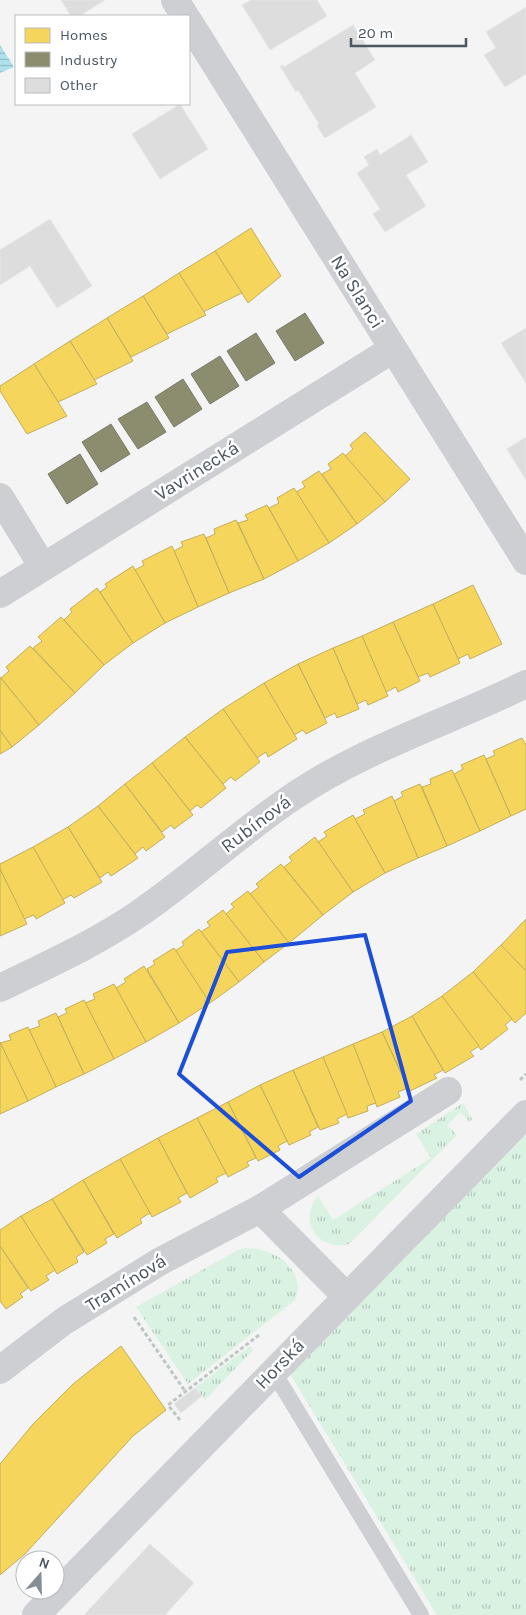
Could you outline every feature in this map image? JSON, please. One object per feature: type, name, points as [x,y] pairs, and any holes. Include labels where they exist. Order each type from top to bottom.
[{"type":"street","points":[[175,0],[184,15]]},
{"type":"street","name":"Na Slanci","points":[[190,24],[526,561]]},
{"type":"street","name":"Vavrinecká","points":[[0,594],[393,349]]},
{"type":"street","points":[[0,498],[43,567]]},
{"type":"street","name":"Rubínová","points":[[0,988],[86,946],[138,914],[291,798],[329,774],[526,684]]},
{"type":"street","name":"Tramínová","points":[[0,1370],[64,1321],[159,1262],[260,1209],[448,1091]]},
{"type":"street","name":"Horská","points":[[36,1615],[526,1114]]},
{"type":"street","points":[[260,1209],[347,1296]]},
{"type":"lane","points":[[273,1371],[420,1615]]},
{"type":"path","points":[[130,1310],[185,1392]]},
{"type":"path","points":[[182,1423],[168,1405],[248,1343]]},
{"type":"highlighted area","points":[[365,935],[411,1101],[299,1177],[179,1074],[227,952]]},
{"type":"green space","points":[[463,1103],[472,1119],[470,1122],[460,1112],[447,1125],[457,1135],[349,1244],[338,1245],[320,1239],[314,1232],[310,1215],[312,1206],[318,1196],[333,1220],[431,1158],[416,1134]]},
{"type":"green space","points":[[526,1134],[526,1615],[437,1615],[290,1374]]},
{"type":"green space","points":[[245,1248],[266,1251],[285,1262],[292,1270],[296,1279],[295,1300],[188,1384],[136,1307],[238,1250]]},
{"type":"green space","points":[[250,1346],[253,1350],[205,1400],[195,1388]]},
{"type":"water","points":[[0,45],[14,67],[0,73]]},
{"type":"building: Homes","points":[[251,228],[281,276],[248,303],[215,251]]},
{"type":"building: Homes","points":[[215,251],[242,293],[203,312],[179,273]]},
{"type":"building: Homes","points":[[179,273],[206,315],[167,334],[143,296]]},
{"type":"building: Homes","points":[[143,296],[169,338],[131,357],[107,318]]},
{"type":"building: Homes","points":[[107,318],[133,361],[94,380],[70,341]]},
{"type":"building: Homes","points":[[70,341],[97,384],[58,402],[34,364]]},
{"type":"building: Homes","points":[[34,364],[67,416],[27,434],[0,391],[0,386]]},
{"type":"building: Homes","points":[[365,432],[410,479],[385,502],[345,456],[353,449],[350,445]]},
{"type":"building: Homes","points":[[343,453],[385,502],[357,524],[322,474],[331,469],[328,464]]},
{"type":"building: Homes","points":[[319,471],[357,524],[329,543],[296,492],[305,487],[302,482]]},
{"type":"building: Homes","points":[[294,488],[329,543],[298,561],[269,508],[279,503],[277,498]]},
{"type":"building: Homes","points":[[267,505],[298,561],[264,579],[238,523],[248,520],[245,515]]},
{"type":"building: Homes","points":[[236,520],[264,579],[229,593],[206,538],[215,534],[214,529]]},
{"type":"building: Homes","points":[[204,534],[229,593],[198,607],[174,551],[183,546],[181,542]]},
{"type":"building: Homes","points":[[172,546],[198,607],[165,623],[135,570],[144,565],[142,561]]},
{"type":"building: Homes","points":[[133,566],[165,623],[133,643],[100,592],[107,587],[105,584]]},
{"type":"building: Homes","points":[[473,585],[502,644],[470,659],[468,654],[458,659],[433,604]]},
{"type":"building: Homes","points":[[97,588],[133,643],[104,665],[64,620],[72,612],[70,609]]},
{"type":"building: Homes","points":[[433,604],[460,663],[430,677],[428,673],[418,677],[393,622]]},
{"type":"building: Homes","points":[[61,617],[104,665],[75,693],[33,648],[42,641],[38,637]]},
{"type":"building: Homes","points":[[393,622],[420,681],[398,692],[396,687],[386,692],[362,636]]},
{"type":"building: Homes","points":[[362,636],[388,696],[368,705],[366,700],[357,704],[333,648]]},
{"type":"building: Homes","points":[[30,646],[75,693],[39,725],[1,678],[9,671],[6,667]]},
{"type":"building: Homes","points":[[333,648],[359,709],[337,718],[335,713],[325,718],[298,664]]},
{"type":"building: Homes","points":[[298,664],[327,723],[306,734],[303,730],[294,735],[264,683]]},
{"type":"building: Homes","points":[[0,677],[39,725],[12,747],[0,730]]},
{"type":"building: Homes","points":[[264,683],[297,739],[268,757],[266,752],[257,758],[223,709]]},
{"type":"building: Homes","points":[[223,709],[260,762],[235,781],[231,777],[223,784],[185,737]]},
{"type":"building: Homes","points":[[0,730],[12,747],[0,754]]},
{"type":"building: Homes","points":[[185,737],[226,788],[201,808],[197,805],[190,811],[152,763]]},
{"type":"building: Homes","points":[[522,738],[526,745],[526,809],[511,816],[486,759],[495,755],[493,751]]},
{"type":"building: Homes","points":[[484,755],[511,816],[480,831],[454,774],[463,769],[461,765]]},
{"type":"building: Homes","points":[[152,763],[193,815],[174,829],[171,825],[162,832],[125,784]]},
{"type":"building: Homes","points":[[452,770],[480,831],[447,846],[422,787],[431,784],[430,779]]},
{"type":"building: Homes","points":[[125,784],[165,837],[146,851],[143,847],[135,854],[98,806]]},
{"type":"building: Homes","points":[[420,784],[447,846],[418,858],[394,801],[403,796],[401,792]]},
{"type":"building: Homes","points":[[392,796],[418,858],[385,873],[355,819],[365,814],[363,810]]},
{"type":"building: Homes","points":[[98,806],[138,858],[111,876],[108,872],[100,878],[68,827]]},
{"type":"building: Homes","points":[[353,815],[385,873],[353,892],[318,842],[327,836],[324,832]]},
{"type":"building: Homes","points":[[68,827],[102,882],[74,898],[71,895],[62,900],[33,847]]},
{"type":"building: Homes","points":[[315,837],[353,892],[323,915],[284,867],[292,861],[289,857]]},
{"type":"building: Homes","points":[[33,847],[65,903],[36,919],[34,915],[24,919],[0,869],[0,864]]},
{"type":"building: Homes","points":[[281,864],[323,915],[289,943],[250,894],[259,887],[256,884]]},
{"type":"building: Homes","points":[[0,869],[27,924],[0,936]]},
{"type":"building: Homes","points":[[248,891],[289,943],[264,962],[226,914],[234,907],[231,904]]},
{"type":"building: Homes","points":[[223,910],[264,962],[239,982],[201,932],[210,926],[207,922]]},
{"type":"building: Homes","points":[[526,919],[526,971],[501,945]]},
{"type":"building: Homes","points":[[199,929],[239,982],[210,1003],[175,951],[184,945],[182,942]]},
{"type":"building: Homes","points":[[501,945],[526,971],[526,1013],[515,1023],[473,972]]},
{"type":"building: Homes","points":[[174,948],[210,1003],[179,1023],[147,969],[155,964],[153,961]]},
{"type":"building: Homes","points":[[144,966],[179,1023],[146,1042],[116,988],[126,982],[124,979]]},
{"type":"building: Homes","points":[[473,972],[512,1019],[505,1025],[508,1029],[481,1050],[442,996]]},
{"type":"building: Homes","points":[[114,984],[146,1042],[114,1059],[85,1003],[95,999],[93,994]]},
{"type":"building: Homes","points":[[442,996],[479,1046],[470,1052],[474,1056],[445,1073],[412,1016]]},
{"type":"building: Homes","points":[[84,1000],[114,1059],[84,1074],[58,1017],[67,1013],[65,1009]]},
{"type":"building: Homes","points":[[56,1013],[84,1074],[56,1087],[29,1030],[40,1026],[38,1021]]},
{"type":"building: Homes","points":[[412,1016],[443,1070],[434,1075],[437,1078],[410,1091],[382,1032]]},
{"type":"building: Homes","points":[[28,1027],[56,1087],[28,1101],[0,1043],[11,1040],[9,1035]]},
{"type":"building: Homes","points":[[382,1032],[408,1088],[398,1092],[400,1097],[377,1107],[353,1044]]},
{"type":"building: Homes","points":[[0,1042],[28,1101],[0,1114]]},
{"type":"building: Homes","points":[[353,1044],[376,1103],[367,1106],[368,1111],[348,1118],[323,1057]]},
{"type":"building: Homes","points":[[323,1057],[347,1114],[337,1119],[339,1123],[320,1130],[293,1070]]},
{"type":"building: Homes","points":[[293,1070],[318,1127],[309,1132],[311,1135],[289,1145],[260,1085]]},
{"type":"building: Homes","points":[[260,1085],[287,1141],[278,1146],[280,1150],[258,1161],[228,1102]]},
{"type":"building: Homes","points":[[228,1102],[256,1158],[247,1162],[249,1166],[228,1177],[197,1118]]},
{"type":"building: Homes","points":[[197,1118],[226,1173],[216,1178],[218,1182],[190,1198],[158,1138]]},
{"type":"building: Homes","points":[[158,1138],[187,1193],[178,1198],[181,1202],[152,1217],[120,1159]]},
{"type":"building: Homes","points":[[120,1159],[150,1213],[140,1219],[142,1223],[117,1238],[83,1180]]},
{"type":"building: Homes","points":[[83,1180],[114,1234],[105,1239],[107,1243],[87,1255],[52,1199]]},
{"type":"building: Homes","points":[[52,1199],[84,1252],[76,1257],[78,1262],[57,1274],[21,1216]]},
{"type":"building: Homes","points":[[21,1216],[55,1270],[46,1276],[49,1280],[31,1291],[0,1246],[0,1230]]},
{"type":"building: Homes","points":[[0,1246],[28,1288],[20,1294],[23,1297],[6,1309],[0,1301]]},
{"type":"building: Homes","points":[[121,1346],[166,1410],[133,1436],[29,1550],[15,1550],[15,1562],[0,1575],[0,1464],[33,1424],[73,1384]]},
{"type":"building: Industry","points":[[305,313],[324,343],[295,361],[276,331]]},
{"type":"building: Industry","points":[[256,333],[275,363],[246,381],[227,351]]},
{"type":"building: Industry","points":[[220,356],[239,386],[210,404],[191,374]]},
{"type":"building: Industry","points":[[183,379],[202,409],[174,427],[155,397]]},
{"type":"building: Industry","points":[[147,402],[166,432],[138,449],[118,419]]},
{"type":"building: Industry","points":[[111,424],[130,454],[101,472],[82,442]]},
{"type":"building: Industry","points":[[80,454],[98,484],[67,504],[48,474]]},
{"type":"building: Other","points":[[61,0],[105,0],[81,15],[70,15]]},
{"type":"building: Other","points":[[251,0],[317,0],[327,16],[270,50],[242,5]]},
{"type":"building: Other","points":[[526,7],[526,74],[505,87],[484,55],[496,48],[486,32]]},
{"type":"building: Other","points":[[353,25],[375,60],[355,73],[376,107],[325,138],[317,126],[319,124],[298,90],[296,92],[280,66],[283,65],[284,67]]},
{"type":"building: Other","points":[[181,105],[208,149],[160,179],[132,134]]},
{"type":"building: Other","points":[[411,135],[428,162],[406,175],[426,206],[385,232],[373,214],[380,209],[357,173],[369,165],[364,157],[377,149],[380,155]]},
{"type":"building: Other","points":[[50,219],[92,286],[57,308],[30,266],[0,285],[0,250]]},
{"type":"building: Other","points":[[526,328],[526,383],[501,343]]},
{"type":"building: Other","points":[[526,437],[526,480],[507,449]]},
{"type":"building: Other","points":[[195,1388],[202,1396],[181,1413],[174,1404]]},
{"type":"building: Other","points":[[150,1544],[194,1583],[165,1615],[84,1615]]}]
